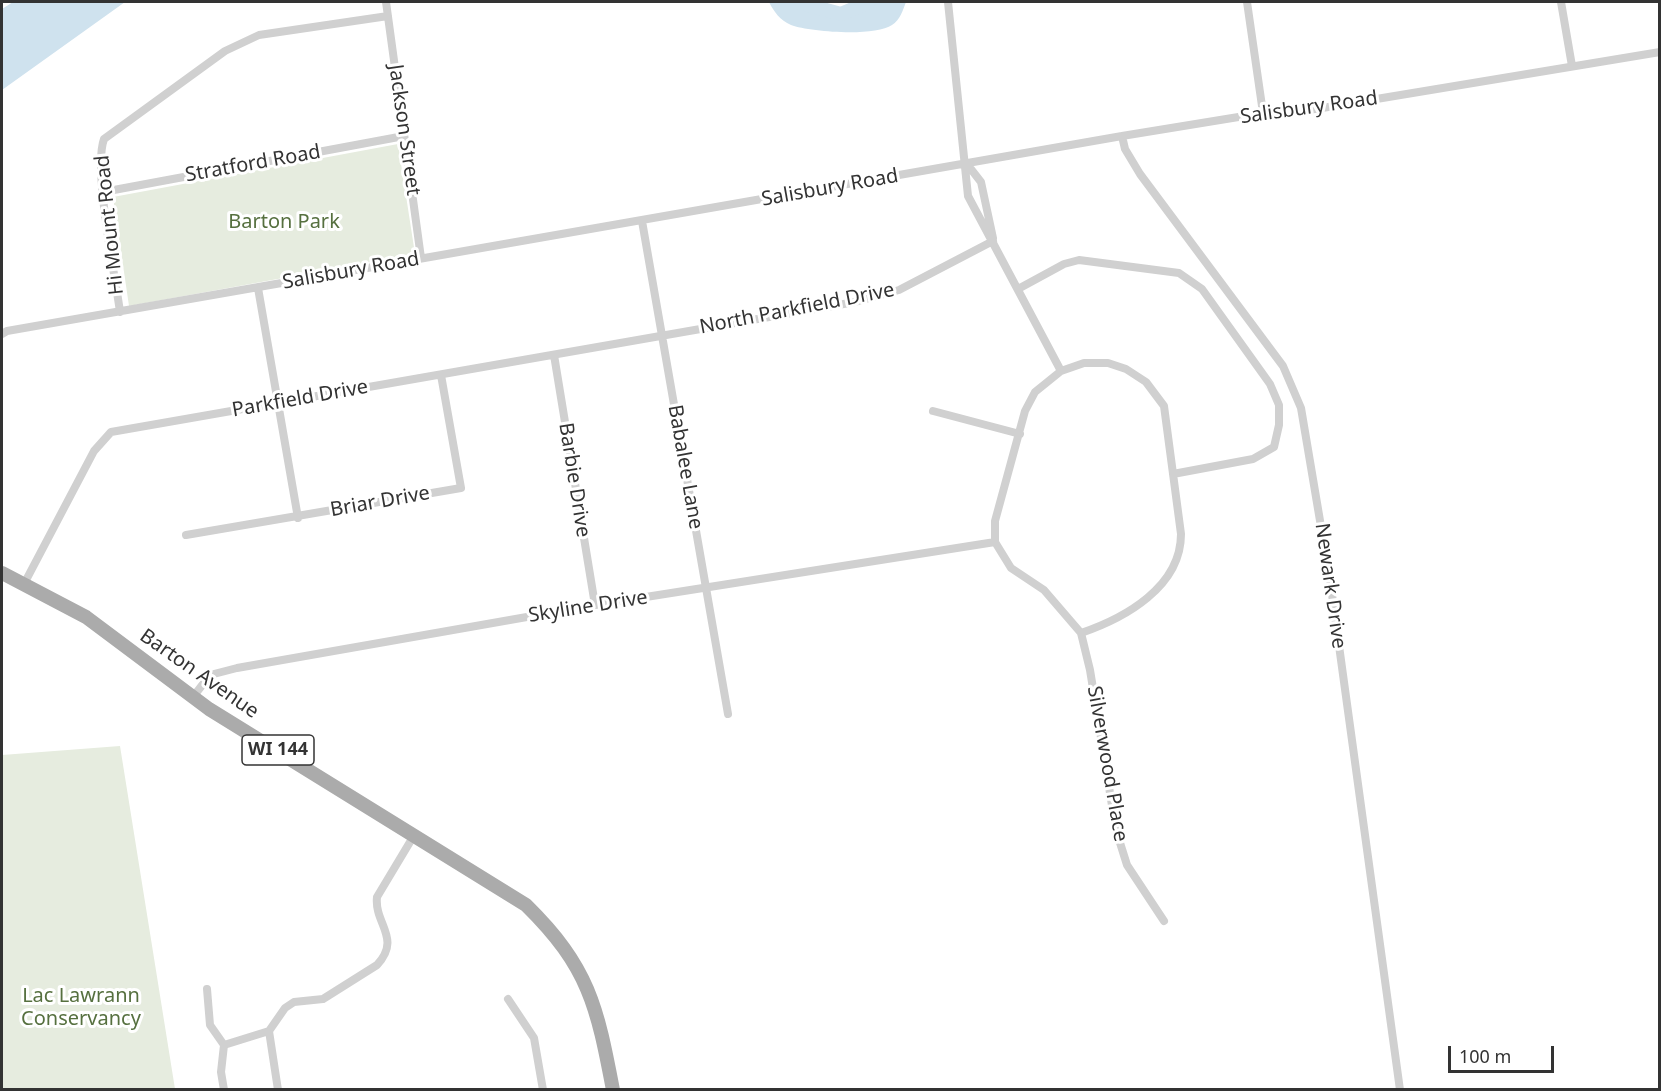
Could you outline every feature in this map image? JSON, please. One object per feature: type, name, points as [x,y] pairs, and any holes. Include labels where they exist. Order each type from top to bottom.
[{"type":"main road","name":"Barton Avenue","points":[[2,573],[86,617],[193,697],[413,837],[526,905],[552,931],[577,966],[594,1001],[613,1089]]},
{"type":"street","name":"Jackson Street","points":[[386,2],[422,258]]},
{"type":"street","points":[[948,2],[968,196],[1061,371]]},
{"type":"street","points":[[1247,2],[1263,113]]},
{"type":"street","points":[[1561,2],[1572,66]]},
{"type":"street","name":"Hi Mount Road","points":[[120,312],[103,192],[100,150],[104,138],[225,51],[259,35],[388,16]]},
{"type":"street","name":"Salisbury Road","points":[[2,334],[1122,136],[1263,113],[1298,112],[1659,52]]},
{"type":"street","name":"Stratford Road","points":[[103,192],[404,136]]},
{"type":"street","name":"Newark Drive","points":[[1122,136],[1125,149],[1140,174],[1283,366],[1301,408],[1330,580],[1400,1089]]},
{"type":"street","points":[[966,164],[981,182],[991,220],[993,241]]},
{"type":"street","name":"Babalee Lane","points":[[642,221],[728,714]]},
{"type":"street","name":"North Parkfield Drive","points":[[662,336],[855,302],[899,290],[993,241]]},
{"type":"street","points":[[1018,289],[1064,264],[1078,260],[1179,273],[1202,289],[1270,384],[1279,405],[1279,425],[1274,447],[1253,459],[1173,474]]},
{"type":"street","points":[[258,288],[276,403],[298,518]]},
{"type":"street","name":"Parkfield Drive","points":[[24,585],[94,451],[111,432],[662,336]]},
{"type":"street","name":"Barbie Drive","points":[[554,355],[595,605]]},
{"type":"street","points":[[1084,363],[1108,363],[1126,369],[1146,381],[1164,405],[1181,543],[1171,574],[1150,597],[1081,633],[1044,590],[1011,568],[995,542],[995,521],[1025,411],[1035,392],[1061,371],[1084,363]]},
{"type":"street","name":"Briar Drive","points":[[186,535],[298,518],[461,488],[441,375]]},
{"type":"street","points":[[933,411],[1020,434]]},
{"type":"street","name":"Skyline Drive","points":[[193,697],[210,675],[228,670],[595,605],[706,590],[854,562],[995,542]]},
{"type":"street","name":"Silverwood Place","points":[[1081,633],[1090,670],[1116,830],[1127,865],[1164,921]]},
{"type":"street","points":[[224,1045],[269,1031],[285,1008],[294,1002],[323,999],[377,965],[384,958],[389,942],[376,907],[377,897],[413,837]]},
{"type":"street","points":[[207,989],[210,1024],[224,1045],[221,1072],[224,1089]]},
{"type":"street","points":[[508,999],[534,1038],[543,1089]]},
{"type":"street","points":[[269,1031],[278,1089]]},
{"type":"green space","name":"Barton Park","points":[[398,144],[415,254],[129,306],[113,197]]},
{"type":"green space","name":"Lac Lawrann Conservancy","points":[[120,746],[175,1089],[2,1089],[2,755]]},
{"type":"water","points":[[13,2],[125,2],[2,90],[2,9]]},
{"type":"water","points":[[769,2],[801,2],[852,14],[871,2],[906,2],[895,23],[884,29],[842,32],[812,30],[791,25],[778,15]]},
{"type":"waterway","points":[[797,2],[841,14],[869,2]]}]
